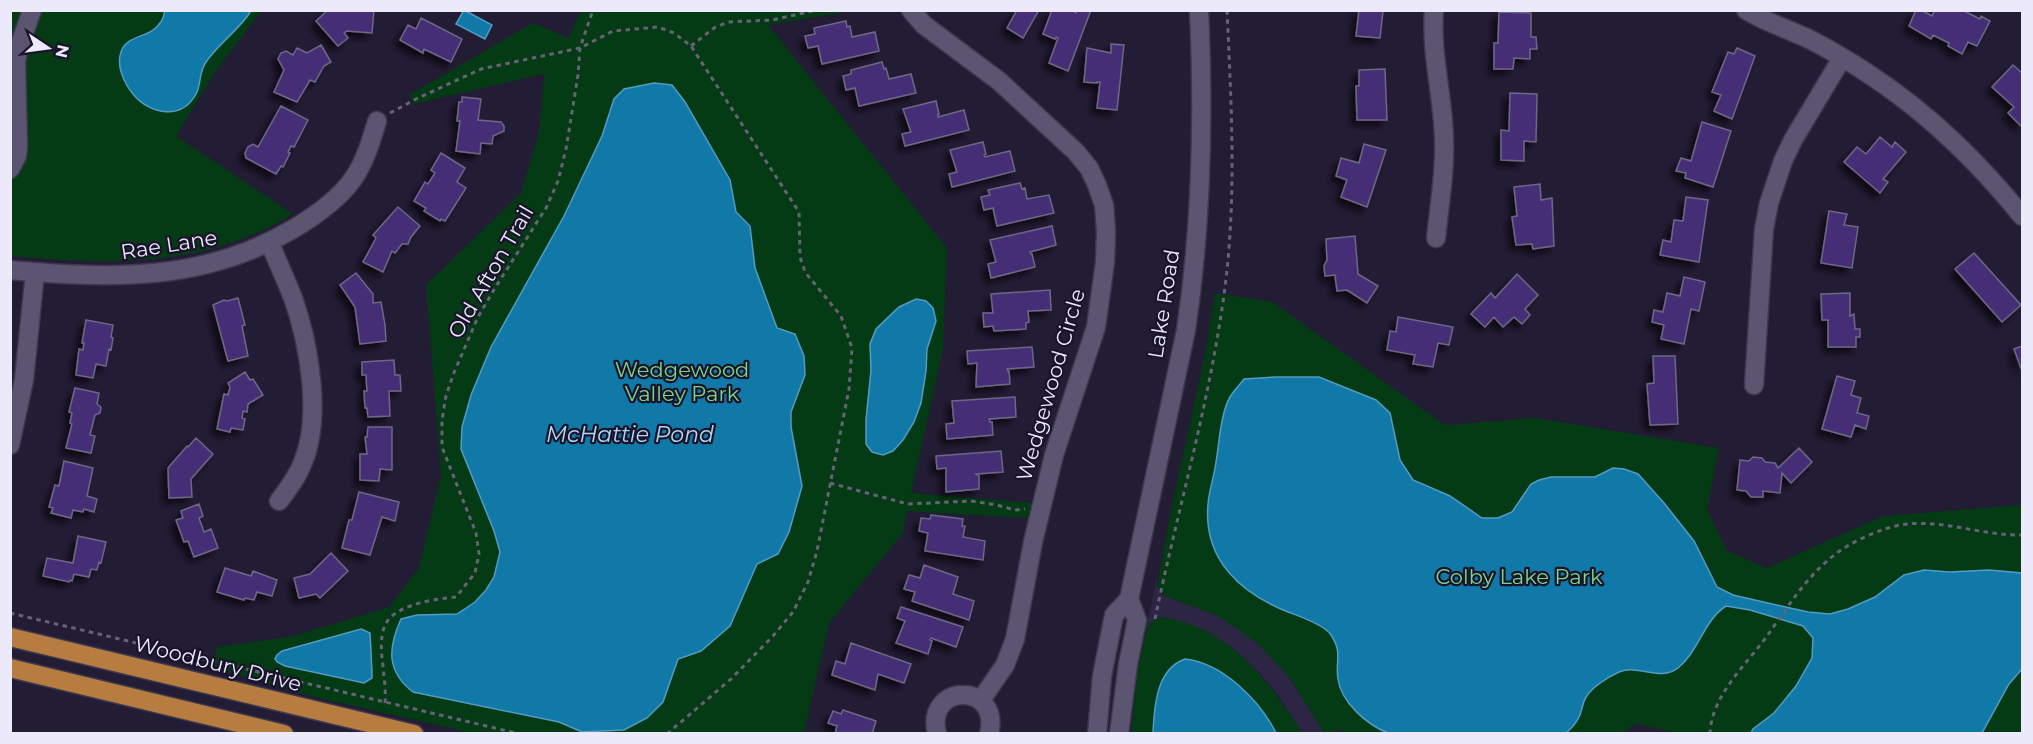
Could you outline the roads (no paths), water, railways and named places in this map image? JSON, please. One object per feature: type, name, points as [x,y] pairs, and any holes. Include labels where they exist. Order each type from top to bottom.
[{"type":"main road","name":"Woodbury Drive","points":[[10,637],[414,734]]},
{"type":"main road","points":[[10,668],[284,734]]},
{"type":"street","points":[[10,169],[17,156],[18,146],[17,57],[32,10]]},
{"type":"street","name":"Wedgewood Circle","points":[[911,10],[924,25],[999,81],[1076,152],[1098,184],[1104,206],[1105,262],[1096,327],[1054,454],[1033,542],[1015,639],[1005,665],[981,700]]},
{"type":"street","name":"Lake Road","points":[[1097,734],[1102,676],[1112,623],[1114,615],[1129,599],[1186,330],[1192,289],[1200,202],[1202,141],[1199,10]]},
{"type":"street","points":[[1434,10],[1434,50],[1445,156],[1436,238]]},
{"type":"street","points":[[1746,10],[1757,17],[1812,40],[1878,80],[1920,110],[1957,142],[1993,180],[2022,216]]},
{"type":"street","points":[[1754,386],[1764,229],[1769,203],[1788,151],[1842,58]]},
{"type":"street","name":"Rae Lane","points":[[10,270],[110,276],[181,270],[223,261],[270,243],[304,222],[345,189],[365,159],[377,121]]},
{"type":"street","points":[[270,243],[293,299],[302,331],[309,368],[312,407],[310,436],[303,463],[279,501]]},
{"type":"street","points":[[10,445],[24,380],[34,272]]},
{"type":"street","name":"Lake Road","points":[[1119,734],[1128,664],[1137,620],[1129,599]]},
{"type":"street","points":[[937,734],[935,724],[940,706],[954,695],[964,694],[981,700],[987,707],[991,725],[989,734]]},
{"type":"water","points":[[464,10],[492,25],[485,39],[456,24]]},
{"type":"water","points":[[165,11],[251,11],[206,62],[197,92],[191,101],[183,108],[166,112],[148,107],[133,94],[124,80],[119,63],[124,46],[156,28]]},
{"type":"water","name":"McHattie Pond","points":[[654,83],[672,85],[685,102],[730,180],[736,212],[750,226],[755,268],[777,328],[795,334],[804,356],[805,375],[791,412],[791,427],[802,486],[789,532],[778,554],[757,564],[730,626],[701,651],[678,659],[663,702],[647,718],[624,730],[582,732],[559,722],[413,692],[398,676],[392,658],[394,640],[401,619],[417,615],[457,614],[475,602],[494,577],[500,552],[494,531],[461,449],[462,427],[471,395],[491,347],[564,216],[602,136],[614,99],[624,89]]},
{"type":"water","points":[[916,299],[926,301],[933,308],[936,321],[927,349],[921,403],[914,422],[903,440],[893,451],[883,455],[872,452],[866,444],[871,370],[870,344],[876,329],[899,307]]},
{"type":"water","name":"Colby Lake Park","points":[[1319,377],[1376,400],[1390,413],[1400,460],[1413,480],[1450,496],[1482,518],[1498,518],[1512,512],[1531,484],[1539,480],[1551,477],[1595,477],[1613,468],[1638,474],[1694,541],[1717,587],[1733,595],[1808,612],[1830,614],[1875,597],[1904,575],[1924,570],[1950,572],[1989,570],[2022,573],[2022,669],[2009,684],[1982,733],[1751,733],[1774,713],[1796,686],[1812,658],[1813,638],[1803,626],[1750,610],[1726,606],[1712,619],[1691,653],[1678,668],[1664,673],[1627,670],[1610,677],[1589,693],[1580,715],[1566,733],[1388,733],[1356,712],[1344,696],[1337,673],[1337,647],[1328,631],[1271,604],[1240,584],[1218,557],[1212,541],[1208,524],[1208,504],[1227,404],[1244,379]]},
{"type":"water","points":[[361,629],[370,633],[372,678],[364,683],[285,666],[275,659],[282,651]]},
{"type":"water","points":[[1185,659],[1213,668],[1239,685],[1260,708],[1276,733],[1153,733],[1154,712],[1162,680],[1175,664]]},
{"type":"park label","name":"Wedgewood Valley Park","points":[[682,382]]}]
